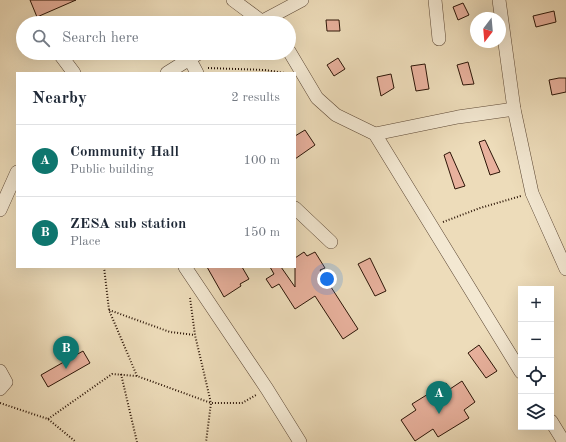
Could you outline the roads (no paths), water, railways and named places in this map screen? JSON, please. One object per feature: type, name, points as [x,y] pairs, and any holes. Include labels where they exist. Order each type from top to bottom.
[{"type":"street","points":[[233,0],[254,16]]},
{"type":"street","points":[[273,16],[302,0]]},
{"type":"street","points":[[435,0],[439,39]]},
{"type":"street","points":[[499,0],[514,109],[532,194],[564,256],[566,269]]},
{"type":"street","points":[[64,60],[73,72]]},
{"type":"street","points":[[294,60],[317,98],[336,115],[375,134],[518,367]]},
{"type":"street","points":[[170,72],[195,63]]},
{"type":"street","points":[[375,134],[458,117],[514,109]]},
{"type":"street","points":[[0,210],[16,174]]},
{"type":"street","points":[[296,209],[331,242]]},
{"type":"street","points":[[186,268],[267,389],[300,442]]},
{"type":"street","points":[[0,371],[6,382],[0,389]]},
{"type":"street","points":[[554,426],[564,442]]},
{"type":"place","name":"ZESA sub station","points":[[66,369]]},
{"type":"place","name":"Community Hall","points":[[439,414]]}]
